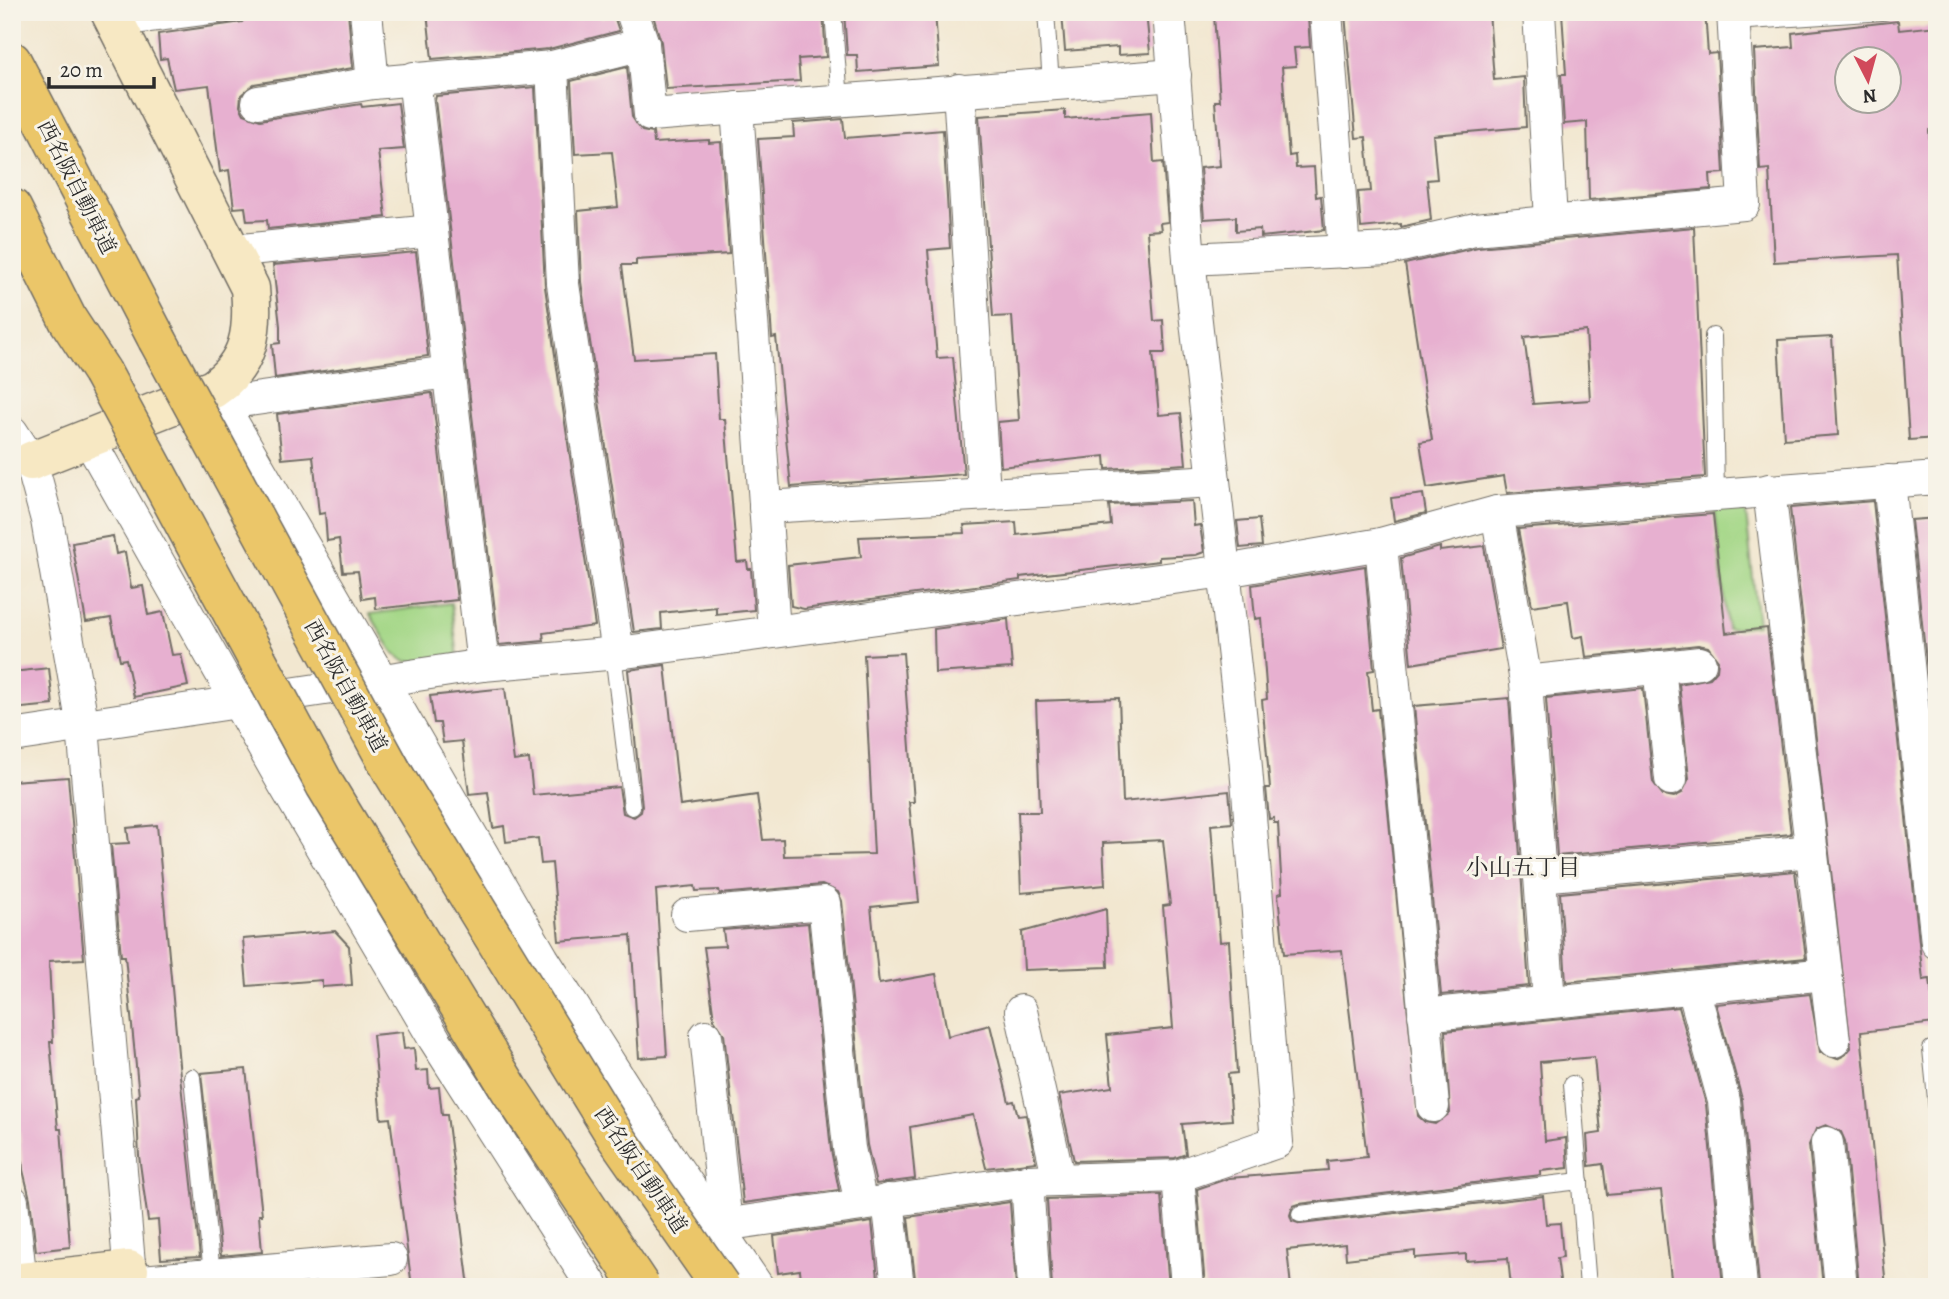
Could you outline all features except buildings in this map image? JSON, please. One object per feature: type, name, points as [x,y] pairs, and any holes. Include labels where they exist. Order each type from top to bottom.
[{"type":"highway","name":"西名阪自動車道","points":[[12,61],[157,339],[393,774],[616,1137],[721,1287]]},
{"type":"highway","points":[[12,208],[68,320]]},
{"type":"highway","points":[[12,244],[102,372],[324,785],[510,1090],[641,1287]]},
{"type":"street","points":[[366,12],[373,83]]},
{"type":"street","points":[[632,12],[643,44],[650,115],[1175,75]]},
{"type":"street","points":[[721,1225],[1027,1181],[1178,1177],[1277,1142],[1245,756],[1189,259],[1169,12]]},
{"type":"street","points":[[1326,12],[1344,251]]},
{"type":"street","points":[[1539,12],[1551,220]]},
{"type":"street","points":[[1189,259],[1389,249],[1475,229],[1744,204],[1733,17]]},
{"type":"street","points":[[114,20],[250,288],[253,316],[246,351],[233,375],[216,397]]},
{"type":"street","points":[[258,102],[414,78],[552,67],[643,44]]},
{"type":"street","points":[[552,67],[563,284],[616,653]]},
{"type":"street","points":[[414,78],[484,665]]},
{"type":"street","points":[[959,90],[984,493]]},
{"type":"street","points":[[737,108],[774,631]]},
{"type":"street","points":[[231,251],[432,231]]},
{"type":"street","points":[[130,1280],[83,727],[47,520],[22,446],[88,438],[216,397],[448,372]]},
{"type":"street","points":[[216,397],[543,959],[721,1225],[758,1287]]},
{"type":"street","points":[[88,438],[237,703],[435,1040],[593,1287]]},
{"type":"street","points":[[12,736],[484,665],[616,653],[1225,571],[1381,544],[1497,512],[1937,478]]},
{"type":"street","points":[[765,507],[1214,481]]},
{"type":"street","points":[[1889,481],[1937,943]]},
{"type":"street","points":[[1769,490],[1834,1041]]},
{"type":"street","points":[[1497,512],[1526,682],[1549,1002]]},
{"type":"street","points":[[1381,544],[1433,1105]]},
{"type":"street","points":[[1526,682],[1700,663]]},
{"type":"street","points":[[1659,667],[1671,779]]},
{"type":"street","points":[[1540,876],[1812,851]]},
{"type":"street","points":[[687,915],[824,903],[849,1148],[874,1203],[898,1287]]},
{"type":"street","points":[[1424,1015],[1826,974]]},
{"type":"street","points":[[1693,988],[1724,1101],[1741,1287]]},
{"type":"street","points":[[1021,1011],[1059,1180]]},
{"type":"street","points":[[706,1036],[721,1225]]},
{"type":"street","points":[[1827,1143],[1841,1287]]},
{"type":"street","points":[[1178,1177],[1187,1287]]},
{"type":"street","points":[[1027,1181],[1034,1287]]},
{"type":"street","points":[[12,1201],[17,1283],[212,1275],[314,1276],[391,1259]]},
{"type":"lane","points":[[114,20],[241,12]]},
{"type":"lane","points":[[833,12],[840,100]]},
{"type":"lane","points":[[1046,12],[1051,84]]},
{"type":"lane","points":[[1733,17],[1884,12]]},
{"type":"lane","points":[[1713,335],[1716,495]]},
{"type":"lane","points":[[616,653],[632,807]]},
{"type":"lane","points":[[1931,1048],[1937,1109]]},
{"type":"lane","points":[[192,1077],[212,1275]]},
{"type":"lane","points":[[1572,1084],[1588,1287]]},
{"type":"lane","points":[[1300,1214],[1580,1181]]},
{"type":"green space","points":[[1735,506],[1746,513],[1758,625],[1727,629],[1715,509]]},
{"type":"green space","points":[[451,603],[458,657],[437,660],[402,660],[395,654],[370,614]]},
{"type":"district","name":"小山五丁目","points":[[1523,867]]}]
